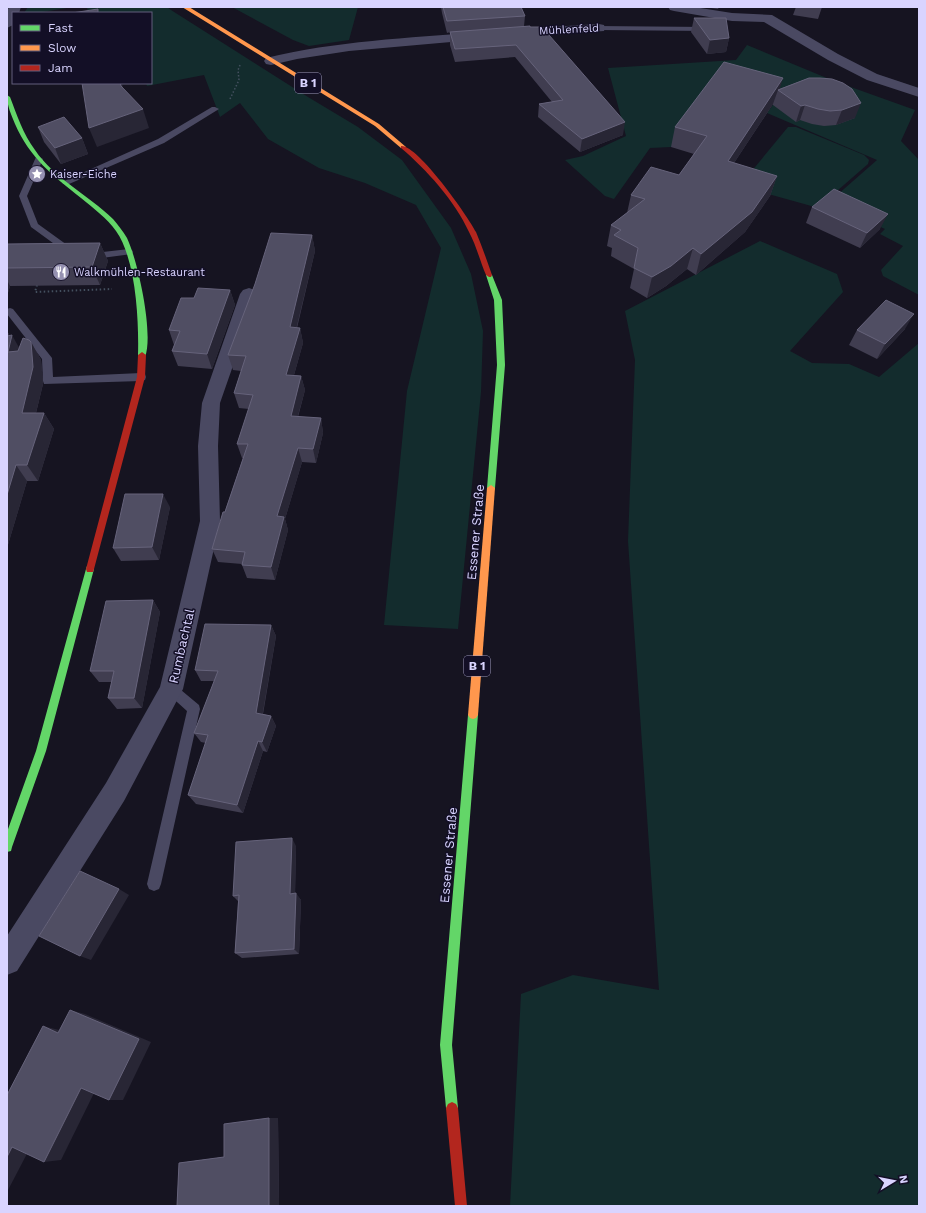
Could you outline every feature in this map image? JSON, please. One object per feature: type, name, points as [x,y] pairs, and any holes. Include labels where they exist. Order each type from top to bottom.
[{"type":"main road","name":"Essener Straße","points":[[185,7],[377,125],[420,161],[449,195],[472,231],[498,300],[501,365],[446,1045],[461,1206]]},
{"type":"main road","points":[[7,97],[27,144],[38,159],[120,231],[129,252],[138,291],[143,333],[141,377],[41,751],[7,848]]},
{"type":"street","points":[[674,7],[727,18],[745,19],[769,12],[833,57],[872,77],[919,93]]},
{"type":"street","points":[[7,24],[12,13]]},
{"type":"street","name":"Mühlenfeld","points":[[271,61],[291,55],[347,47],[498,34],[599,28]]},
{"type":"street","name":"Rumbachtal","points":[[7,961],[115,792],[172,689],[210,520],[208,446],[211,403],[249,294]]},
{"type":"lane","name":"Mühlenfeld","points":[[599,28],[719,29]]},
{"type":"lane","points":[[66,182],[161,141],[215,109]]},
{"type":"lane","points":[[38,159],[23,196],[34,225],[71,252],[94,256],[129,252]]},
{"type":"lane","points":[[10,311],[47,358],[48,382],[141,377]]},
{"type":"lane","points":[[154,884],[194,709],[172,689]]},
{"type":"path","points":[[36,286],[35,292],[138,291]]},
{"type":"green space","points":[[28,7],[73,7],[42,12],[25,12]]},
{"type":"green space","points":[[87,7],[167,7],[358,127],[402,160],[451,228],[471,274],[483,331],[481,392],[458,629],[384,625],[407,391],[441,248],[416,205],[365,183],[319,168],[268,139],[240,103],[220,117],[204,75],[147,86],[146,84],[152,84],[152,12],[88,12]]},
{"type":"green space","points":[[232,7],[358,7],[349,40],[309,46],[293,40]]},
{"type":"green space","points":[[747,45],[834,81],[915,110],[901,141],[919,160],[919,295],[883,276],[881,270],[903,246],[880,234],[885,229],[828,203],[877,160],[767,113],[777,99],[671,147],[650,148],[614,199],[605,196],[565,160],[583,156],[626,136],[608,68],[736,60]]},
{"type":"green space","points":[[788,127],[796,127],[864,155],[869,160],[868,164],[822,204],[815,207],[750,189],[746,178]]},
{"type":"green space","points":[[760,241],[837,274],[843,292],[790,351],[812,363],[849,364],[879,377],[919,343],[919,1206],[510,1206],[521,994],[573,975],[659,990],[628,541],[635,360],[625,311]]},
{"type":"building","points":[[443,7],[521,7],[525,16],[447,21]]},
{"type":"building","points":[[98,9],[98,12],[78,12]]},
{"type":"building","points":[[694,18],[726,18],[729,38],[710,40]]},
{"type":"building","points":[[530,26],[542,27],[625,122],[582,139],[539,104],[563,100],[516,45],[455,49],[450,32]]},
{"type":"building","points":[[724,62],[783,78],[728,161],[777,176],[752,212],[701,254],[693,248],[671,266],[652,277],[634,268],[638,248],[614,235],[621,230],[611,225],[645,199],[631,195],[651,167],[679,175],[707,136],[675,127]]},
{"type":"building","points":[[809,78],[832,79],[843,83],[852,89],[861,103],[842,110],[830,111],[805,105],[801,106],[778,90]]},
{"type":"building","points":[[82,84],[120,84],[143,109],[89,128]]},
{"type":"building","points":[[64,117],[82,138],[55,148],[38,127]]},
{"type":"building","points":[[834,189],[888,214],[867,233],[812,207]]},
{"type":"building","points":[[271,233],[312,235],[290,327],[300,328],[286,375],[301,376],[291,416],[321,418],[313,449],[298,448],[277,516],[284,517],[271,567],[242,565],[245,552],[212,549],[223,512],[225,512],[248,444],[237,444],[253,395],[234,393],[246,356],[228,355],[255,284]]},
{"type":"building","points":[[100,243],[92,267],[7,268],[7,244]]},
{"type":"building","points":[[198,288],[230,290],[207,354],[172,351],[180,331],[169,330],[181,298],[194,298]]},
{"type":"building","points":[[886,300],[914,314],[885,344],[857,330]]},
{"type":"building","points":[[12,335],[8,352],[18,351],[23,338],[31,342],[33,367],[22,413],[44,413],[27,465],[16,465],[7,495],[7,336]]},
{"type":"building","points":[[125,494],[163,494],[152,547],[113,548]]},
{"type":"building","points":[[153,600],[134,698],[108,698],[114,671],[90,671],[106,601]]},
{"type":"building","points":[[205,624],[271,625],[256,713],[271,716],[262,742],[258,741],[237,805],[188,795],[208,735],[194,733],[218,671],[195,670]]},
{"type":"building","points":[[292,838],[290,894],[296,893],[294,949],[235,953],[239,895],[233,896],[236,842]]},
{"type":"building","points":[[80,871],[119,889],[80,956],[39,936]]},
{"type":"building","points":[[70,1010],[139,1039],[109,1100],[81,1088],[44,1162],[12,1147],[7,1157],[7,1095],[43,1026],[58,1033]]},
{"type":"building","points":[[269,1118],[269,1206],[177,1206],[179,1163],[224,1157],[224,1124]]},
{"type":"traffic: fast","points":[[7,97],[20,130],[33,152],[48,168],[101,211],[119,230],[124,239],[133,265],[139,296],[143,324],[142,355]]},
{"type":"traffic: fast","points":[[489,275],[498,300],[501,365],[491,488]]},
{"type":"traffic: fast","points":[[7,847],[41,751],[90,569]]},
{"type":"traffic: fast","points":[[452,1108],[446,1045],[473,715]]},
{"type":"traffic: slow","points":[[185,7],[377,125],[403,147]]},
{"type":"traffic: slow","points":[[473,715],[491,488]]},
{"type":"traffic: jam","points":[[403,147],[420,161],[449,195],[472,231],[489,275]]},
{"type":"traffic: jam","points":[[90,569],[141,377],[142,355]]},
{"type":"traffic: jam","points":[[452,1108],[461,1206]]},
{"type":"place","name":"Kaiser-Eiche","points":[[37,174]]},
{"type":"place","name":"Walkmühlen-Restaurant","points":[[61,272]]}]
